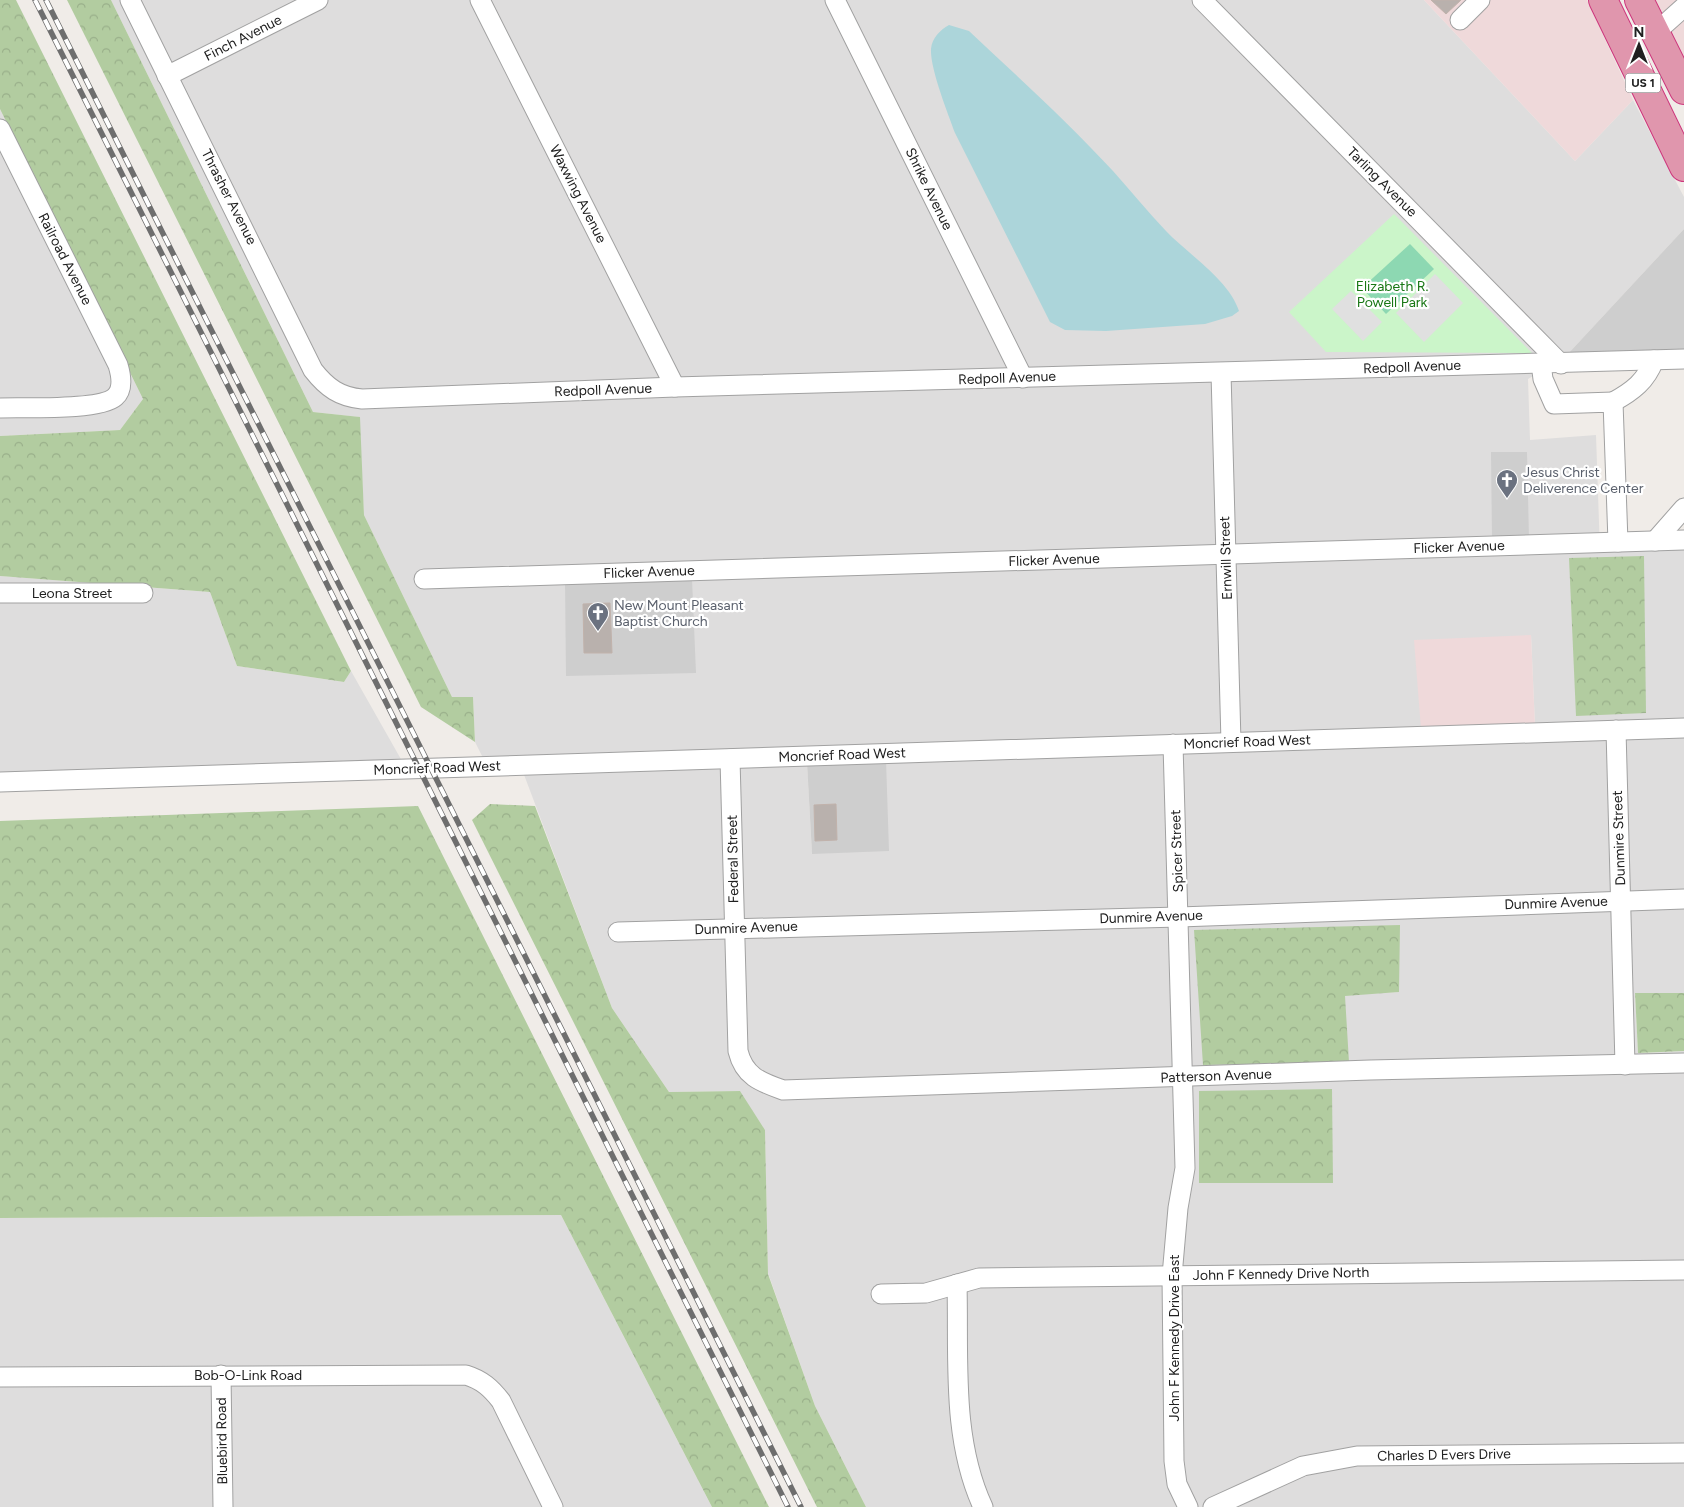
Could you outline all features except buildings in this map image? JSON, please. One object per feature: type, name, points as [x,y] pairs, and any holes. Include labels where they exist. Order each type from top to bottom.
[{"type":"highway","name":"US 1","points":[[1602,0],[1684,166]]},
{"type":"highway","name":"US 1","points":[[1639,0],[1655,33],[1682,80]]},
{"type":"street","name":"Thrasher Avenue","points":[[130,0],[314,370],[333,390]]},
{"type":"street","name":"Finch Avenue","points":[[167,76],[318,0]]},
{"type":"street","name":"Waxwing Avenue","points":[[480,0],[675,387]]},
{"type":"street","name":"Shrike Avenue","points":[[835,0],[1023,378]]},
{"type":"street","name":"Tarling Avenue","points":[[1202,0],[1561,364]]},
{"type":"street","points":[[1460,20],[1480,0]]},
{"type":"street","points":[[1655,33],[1684,7]]},
{"type":"street","name":"Railroad Avenue","points":[[0,129],[118,365],[121,383],[119,392],[114,398],[97,405],[0,408]]},
{"type":"street","name":"Redpoll Avenue","points":[[333,390],[346,398],[362,400],[675,387],[1541,363],[1561,364],[1684,359]]},
{"type":"street","points":[[1541,363],[1543,379],[1554,404],[1613,402],[1633,390],[1648,376],[1654,360]]},
{"type":"street","name":"Ernwill Street","points":[[1220,373],[1231,742]]},
{"type":"street","points":[[1613,402],[1618,542]]},
{"type":"street","points":[[1655,541],[1684,508]]},
{"type":"street","name":"Flicker Avenue","points":[[424,579],[1684,540]]},
{"type":"street","name":"Leona Street","points":[[0,593],[143,593]]},
{"type":"street","name":"Moncrief Road West","points":[[0,782],[1684,728]]},
{"type":"street","name":"Dunmire Street","points":[[1616,730],[1625,1065]]},
{"type":"street","name":"Spicer Street","points":[[1172,744],[1184,1077]]},
{"type":"street","name":"Federal Street","points":[[730,759],[738,1051],[741,1064],[750,1076]]},
{"type":"street","name":"Dunmire Avenue","points":[[618,932],[1179,917],[1684,899]]},
{"type":"street","name":"Patterson Avenue","points":[[750,1076],[783,1090],[1370,1070],[1684,1063]]},
{"type":"street","name":"John F Kennedy Drive East","points":[[1184,1077],[1185,1168],[1178,1208],[1172,1276],[1174,1467],[1177,1484],[1188,1507]]},
{"type":"street","name":"John F Kennedy Drive North","points":[[880,1294],[926,1293],[979,1278],[1684,1270]]},
{"type":"street","points":[[957,1284],[960,1425],[972,1482],[983,1507]]},
{"type":"street","name":"Bob-O-Link Road","points":[[0,1377],[452,1373],[478,1379],[492,1389],[501,1402],[553,1507]]},
{"type":"street","name":"Bluebird Road","points":[[221,1375],[223,1507]]},
{"type":"street","name":"Charles D Evers Drive","points":[[1213,1507],[1282,1474],[1331,1459],[1357,1456],[1684,1453]]},
{"type":"shaded area","points":[[111,0],[1424,0],[1575,161],[1633,100],[1684,197],[1684,229],[1566,356],[1528,379],[1530,440],[1596,435],[1600,552],[1684,548],[1684,721],[1535,726],[1531,635],[1421,729],[484,760],[475,742],[473,697],[452,697],[364,515],[359,417],[313,412]]},
{"type":"shaded area","points":[[1424,0],[1587,0],[1633,100],[1575,161]]},
{"type":"shaded area","points":[[1651,0],[1684,0],[1684,65]]},
{"type":"shaded area","points":[[0,109],[143,399],[120,430],[0,436]]},
{"type":"shaded area","points":[[1684,229],[1684,351],[1566,356]]},
{"type":"shaded area","points":[[1435,274],[1463,303],[1424,342],[1396,313]]},
{"type":"shaded area","points":[[1351,291],[1382,322],[1363,341],[1332,309]]},
{"type":"shaded area","points":[[1491,452],[1527,452],[1529,539],[1492,539]]},
{"type":"shaded area","points":[[0,576],[210,592],[237,666],[344,682],[351,671],[402,761],[0,774]]},
{"type":"shaded area","points":[[692,579],[696,673],[566,676],[565,581]]},
{"type":"shaded area","points":[[1531,635],[1535,726],[1421,729],[1414,640]]},
{"type":"shaded area","points":[[1684,735],[1684,993],[1635,993],[1638,1053],[1684,1051],[1684,1507],[866,1507],[815,1406],[768,1273],[765,1130],[739,1091],[669,1092],[612,1008],[523,772],[807,763],[812,854],[886,760]],"holes":[[[1399,925],[1399,992],[1345,995]]]},
{"type":"shaded area","points":[[886,760],[889,851],[812,854],[807,763]]},
{"type":"shaded area","points":[[561,1215],[712,1507],[0,1507],[0,1218]]},
{"type":"green space","points":[[0,0],[16,0],[351,671],[344,682],[237,666],[210,592],[0,576],[0,436],[120,430],[143,399],[0,109]]},
{"type":"green space","points":[[67,0],[111,0],[313,412],[360,417],[364,515],[452,697],[473,697],[475,742],[421,707]]},
{"type":"green space","name":"Elizabeth R. Powell Park","points":[[1394,214],[1532,353],[1326,352],[1289,312]]},
{"type":"green space","points":[[1410,244],[1434,269],[1386,314],[1362,288]]},
{"type":"green space","points":[[1644,556],[1646,713],[1576,716],[1569,558]]},
{"type":"green space","points":[[490,804],[535,806],[612,1008],[669,1092],[740,1091],[765,1130],[768,1274],[815,1406],[866,1507],[817,1507],[472,820]]},
{"type":"green space","points":[[418,806],[769,1507],[712,1507],[561,1215],[0,1218],[0,821]]},
{"type":"green space","points":[[1400,925],[1399,992],[1345,996],[1349,1062],[1203,1065],[1194,930]]},
{"type":"green space","points":[[1635,993],[1684,993],[1684,1051],[1638,1053]]},
{"type":"green space","points":[[1332,1089],[1333,1183],[1199,1183],[1199,1091]]},
{"type":"water","points":[[949,25],[969,31],[1061,117],[1113,171],[1166,231],[1218,278],[1234,300],[1239,311],[1232,316],[1205,324],[1106,331],[1065,330],[1050,322],[955,133],[940,91],[933,68],[931,49],[937,35]]},
{"type":"railway","points":[[35,0],[788,1507]]},
{"type":"railway","points":[[46,0],[801,1507]]},
{"type":"place","name":"Jesus Christ Deliverence Center","points":[[1507,499]]},
{"type":"place","name":"New Mount Pleasant Baptist Church","points":[[598,632]]}]
